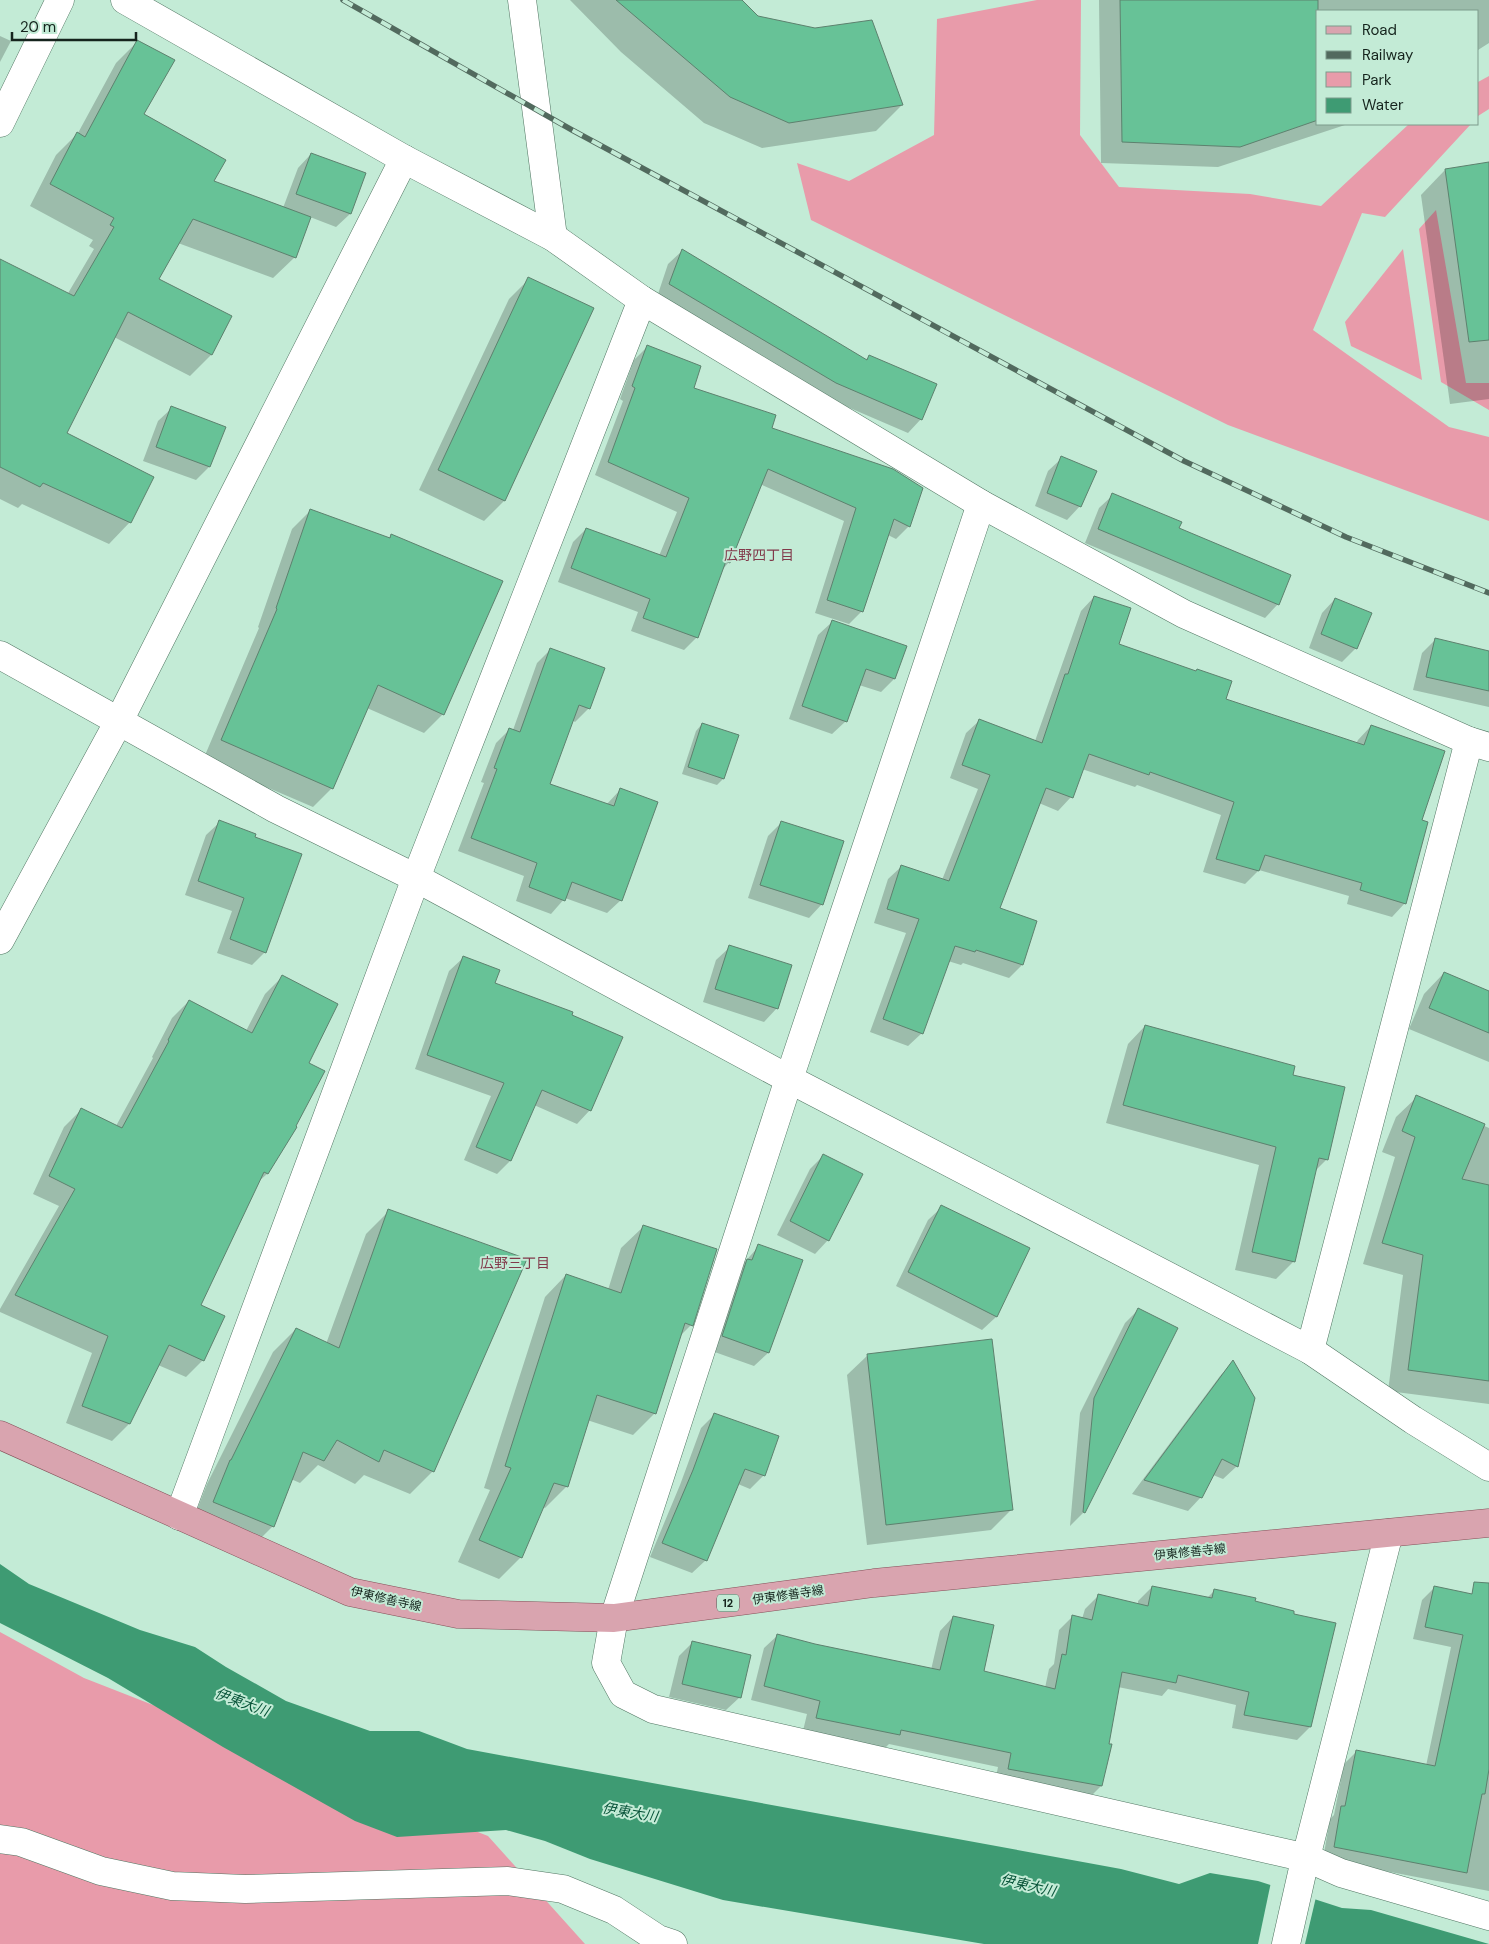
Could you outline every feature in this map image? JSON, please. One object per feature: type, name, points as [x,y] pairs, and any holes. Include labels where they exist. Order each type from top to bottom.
[{"type":"main road","name":"伊東修善寺線","points":[[0,1435],[350,1592],[458,1614],[614,1618],[874,1584],[1489,1523]]},
{"type":"street","points":[[0,123],[60,0]]},
{"type":"street","points":[[125,0],[404,159],[553,237],[642,300],[981,504],[1184,614],[1479,744],[1310,1350]]},
{"type":"street","points":[[522,0],[553,237]]},
{"type":"street","points":[[0,940],[119,722],[404,159]]},
{"type":"street","points":[[179,1516],[416,878],[642,300]]},
{"type":"street","points":[[981,504],[789,1079],[614,1618],[606,1663],[623,1694],[653,1709],[1304,1866],[1341,1873],[1489,1916]]},
{"type":"street","points":[[0,655],[276,809],[416,878],[789,1079],[1310,1350],[1413,1420],[1489,1467]]},
{"type":"street","points":[[1286,1944],[1304,1866],[1389,1533]]},
{"type":"street","points":[[0,1839],[21,1842],[101,1871],[172,1886],[245,1889],[508,1881],[562,1889],[614,1910],[658,1939],[673,1944]]},
{"type":"green space","points":[[1037,0],[1081,0],[1080,135],[1119,187],[1250,194],[1321,206],[1408,125],[1470,125],[1385,217],[1362,213],[1313,330],[1449,427],[1489,437],[1489,521],[1228,425],[811,220],[797,163],[849,181],[934,135],[937,19]]},
{"type":"green space","points":[[1489,76],[1489,109],[1479,115],[1479,81]]},
{"type":"green space","points":[[1436,210],[1466,383],[1489,383],[1489,410],[1441,382],[1419,229]]},
{"type":"green space","points":[[1403,249],[1422,380],[1351,346],[1345,322]]},
{"type":"green space","points":[[0,1632],[84,1678],[488,1836],[585,1944],[0,1944]]},
{"type":"water","name":"伊東大川","points":[[0,1564],[29,1584],[140,1630],[195,1647],[286,1701],[370,1731],[419,1731],[467,1749],[1121,1869],[1179,1884],[1210,1873],[1258,1881],[1342,1908],[1371,1910],[1489,1944],[984,1944],[723,1900],[590,1859],[545,1841],[506,1830],[397,1837],[355,1821],[223,1747],[108,1678],[0,1623]]},
{"type":"pier","points":[[1271,1882],[1316,1897],[1305,1944],[1258,1944]]},
{"type":"building","points":[[616,0],[742,0],[758,16],[815,28],[872,20],[903,105],[789,123],[730,97]]},
{"type":"building","points":[[1120,0],[1318,0],[1318,10],[1316,10],[1316,121],[1240,147],[1122,142]]},
{"type":"building","points":[[137,40],[175,60],[144,114],[226,160],[214,181],[311,217],[296,258],[193,219],[159,279],[232,316],[212,355],[128,312],[67,433],[154,477],[131,523],[43,483],[40,487],[0,467],[0,259],[74,296],[114,227],[110,225],[114,218],[50,184],[77,132],[85,137]]},
{"type":"building","points":[[311,153],[366,173],[351,214],[296,194]]},
{"type":"building","points":[[1489,162],[1489,340],[1469,342],[1445,169]]},
{"type":"building","points":[[682,249],[867,360],[869,355],[937,384],[922,420],[836,383],[669,284]]},
{"type":"building","points":[[528,277],[594,308],[505,501],[438,470]]},
{"type":"building","points":[[647,345],[701,366],[694,388],[776,415],[772,428],[893,469],[923,488],[910,527],[894,519],[863,612],[827,600],[856,508],[768,469],[730,563],[726,561],[698,638],[643,618],[650,599],[571,568],[586,528],[666,557],[689,498],[608,462],[635,388],[632,386]]},
{"type":"building","points":[[171,406],[226,427],[210,467],[156,447]]},
{"type":"building","points":[[1061,456],[1097,471],[1081,507],[1047,493]]},
{"type":"building","points":[[1112,493],[1182,522],[1179,528],[1291,575],[1279,605],[1098,529]]},
{"type":"building","points":[[310,509],[390,538],[391,534],[503,581],[444,715],[378,685],[333,789],[221,740],[277,609]]},
{"type":"building","points":[[1094,596],[1131,608],[1119,644],[1196,671],[1197,669],[1232,681],[1226,699],[1364,745],[1371,725],[1445,751],[1422,820],[1428,822],[1406,904],[1360,890],[1362,883],[1265,855],[1259,871],[1216,859],[1234,802],[1150,772],[1149,775],[1089,754],[1073,798],[1046,788],[1000,908],[1037,921],[1023,965],[976,950],[975,952],[955,946],[923,1034],[883,1019],[919,919],[887,909],[901,865],[949,881],[990,775],[962,765],[979,719],[1042,743],[1065,674],[1068,674]]},
{"type":"building","points":[[1335,598],[1372,613],[1357,649],[1321,634]]},
{"type":"building","points":[[832,620],[907,646],[895,679],[866,669],[847,722],[802,706]]},
{"type":"building","points":[[1435,638],[1489,651],[1489,691],[1426,677]]},
{"type":"building","points":[[550,648],[605,668],[590,709],[579,705],[550,784],[614,806],[620,788],[658,802],[622,901],[572,882],[565,901],[529,887],[537,863],[471,838],[497,769],[494,768],[509,728],[520,732]]},
{"type":"building","points":[[702,723],[739,735],[724,779],[688,767]]},
{"type":"building","points":[[219,820],[256,834],[255,837],[302,854],[266,953],[230,939],[244,898],[198,881]]},
{"type":"building","points":[[781,821],[844,841],[823,905],[760,885]]},
{"type":"building","points":[[729,945],[792,965],[778,1009],[715,989]]},
{"type":"building","points":[[463,956],[500,970],[495,983],[573,1012],[572,1015],[623,1037],[591,1111],[542,1090],[511,1161],[476,1147],[504,1083],[427,1055]]},
{"type":"building","points":[[1444,972],[1489,991],[1489,1033],[1429,1008]]},
{"type":"building","points":[[282,975],[338,1004],[309,1063],[325,1071],[297,1127],[268,1174],[264,1172],[201,1305],[225,1316],[204,1361],[169,1345],[130,1424],[82,1406],[108,1336],[15,1295],[75,1189],[49,1176],[81,1108],[122,1128],[189,1000],[252,1033]]},
{"type":"building","points":[[1145,1025],[1295,1066],[1293,1075],[1345,1087],[1328,1160],[1319,1158],[1295,1262],[1252,1252],[1276,1147],[1123,1105]]},
{"type":"building","points":[[1416,1095],[1485,1124],[1462,1179],[1489,1185],[1489,1381],[1408,1370],[1423,1255],[1382,1243],[1415,1137],[1402,1131]]},
{"type":"building","points":[[823,1154],[863,1174],[829,1241],[790,1221]]},
{"type":"building","points":[[941,1205],[1030,1248],[997,1317],[908,1272]]},
{"type":"building","points":[[388,1209],[527,1259],[434,1472],[384,1450],[379,1462],[337,1440],[324,1461],[303,1452],[274,1527],[213,1502],[230,1460],[296,1328],[339,1348]]},
{"type":"building","points":[[643,1225],[717,1249],[693,1326],[685,1323],[656,1414],[597,1395],[568,1487],[554,1483],[522,1558],[479,1540],[511,1468],[505,1466],[566,1274],[621,1293]]},
{"type":"building","points":[[758,1244],[803,1260],[769,1353],[722,1336],[747,1259],[752,1260]]},
{"type":"building","points":[[1138,1308],[1178,1328],[1085,1513],[1083,1512],[1094,1398]]},
{"type":"building","points":[[992,1339],[1013,1510],[886,1525],[867,1354]]},
{"type":"building","points":[[1233,1360],[1255,1398],[1238,1467],[1222,1459],[1202,1498],[1144,1480]]},
{"type":"building","points":[[714,1413],[779,1436],[765,1476],[745,1469],[707,1561],[662,1543],[693,1470]]},
{"type":"building","points":[[1474,1582],[1489,1583],[1489,1769],[1485,1794],[1482,1794],[1467,1873],[1334,1847],[1341,1806],[1345,1806],[1356,1750],[1435,1766],[1463,1635],[1425,1627],[1434,1586],[1472,1594]]},
{"type":"building","points":[[1152,1586],[1212,1598],[1214,1589],[1256,1598],[1255,1601],[1294,1611],[1294,1614],[1336,1623],[1311,1727],[1244,1715],[1249,1692],[1178,1675],[1176,1683],[1122,1672],[1109,1744],[1112,1744],[1102,1786],[1008,1769],[1011,1753],[901,1730],[900,1735],[816,1718],[820,1701],[764,1686],[777,1634],[815,1644],[940,1670],[953,1616],[994,1625],[984,1671],[1055,1689],[1062,1654],[1066,1655],[1072,1615],[1092,1620],[1098,1594],[1148,1606]]},
{"type":"building","points":[[692,1641],[751,1655],[741,1698],[682,1684]]},
{"type":"railway","points":[[343,0],[572,130],[1184,461],[1346,537],[1489,593]]},
{"type":"district","name":"広野四丁目","points":[[759,555]]},
{"type":"district","name":"広野三丁目","points":[[515,1263]]}]
